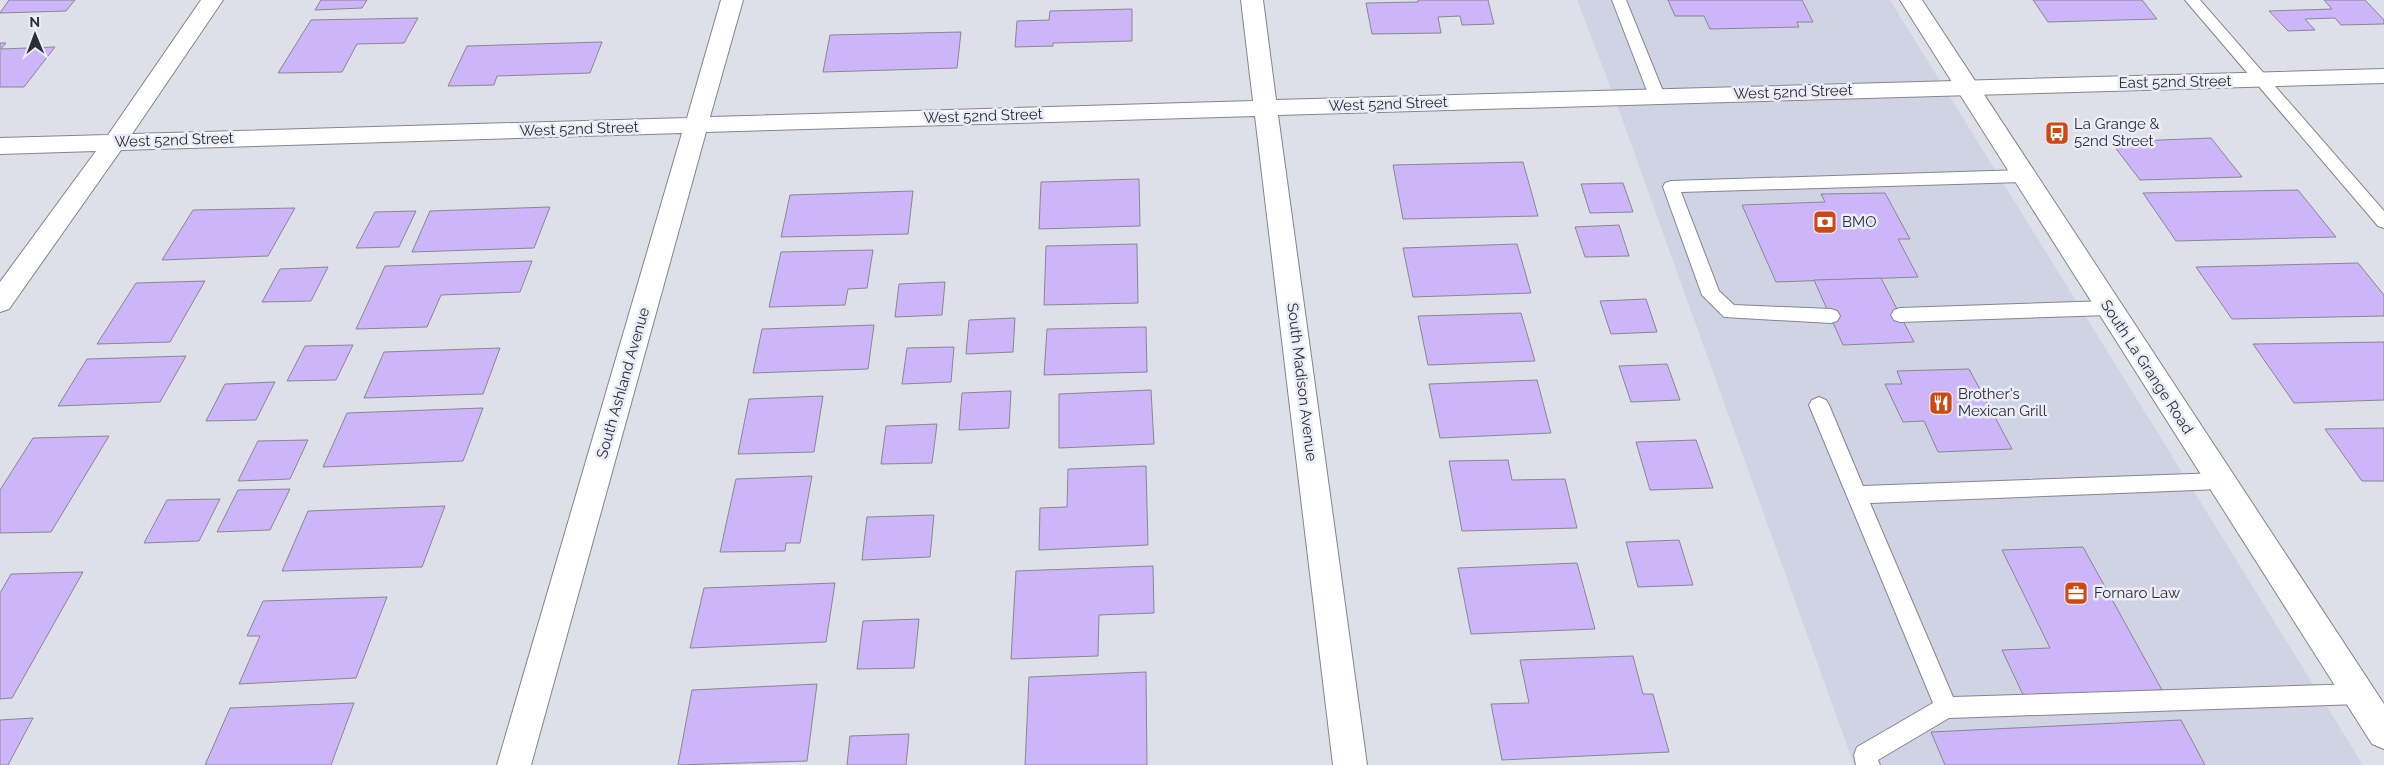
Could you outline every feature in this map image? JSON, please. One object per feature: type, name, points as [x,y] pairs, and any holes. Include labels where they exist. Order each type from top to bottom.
[{"type":"street","points":[[0,302],[115,142],[212,0]]},
{"type":"street","name":"South Ashland Avenue","points":[[514,765],[732,0]]},
{"type":"street","name":"South Madison Avenue","points":[[1252,0],[1350,765]]},
{"type":"street","name":"South La Grange Road","points":[[1910,0],[2384,733]]},
{"type":"street","name":"East 52nd Street","points":[[1967,87],[2384,76]]},
{"type":"street","name":"West 52nd Street","points":[[0,146],[1967,87]]},
{"type":"lane","points":[[1619,0],[1656,96]]},
{"type":"lane","points":[[2192,0],[2384,222]]},
{"type":"lane","points":[[1830,316],[1730,312],[1711,294],[1671,187],[2023,176]]},
{"type":"lane","points":[[1900,315],[2108,308]]},
{"type":"lane","points":[[1819,405],[1946,708]]},
{"type":"lane","points":[[1857,495],[2220,481]]},
{"type":"lane","points":[[1868,765],[1865,755],[1946,708],[2359,694]]},
{"type":"shaded area","points":[[1577,0],[1890,0],[2363,765],[1854,765],[1615,99]]},
{"type":"building","points":[[9,0],[75,0],[66,11],[0,13]]},
{"type":"building","points":[[321,0],[367,0],[362,8],[315,10]]},
{"type":"building","points":[[1418,0],[1488,0],[1494,24],[1462,25],[1460,16],[1438,17],[1441,33],[1372,34],[1366,3],[1418,2]]},
{"type":"building","points":[[1668,0],[1802,0],[1813,22],[1797,22],[1799,27],[1710,29],[1704,16],[1675,16]]},
{"type":"building","points":[[2033,0],[2142,0],[2157,19],[2048,22]]},
{"type":"building","points":[[2324,0],[2365,0],[2384,20],[2384,24],[2341,25],[2335,18],[2305,19],[2315,30],[2288,31],[2269,11],[2332,9]]},
{"type":"building","points":[[1132,9],[1132,41],[1053,43],[1053,46],[1015,47],[1017,21],[1049,20],[1050,11]]},
{"type":"building","points":[[418,18],[404,43],[357,44],[342,72],[278,73],[311,20]]},
{"type":"building","points":[[961,32],[957,68],[823,72],[830,35]]},
{"type":"building","points":[[602,42],[590,73],[497,76],[494,85],[448,86],[467,46]]},
{"type":"building","points":[[0,43],[6,43],[1,49],[55,47],[24,87],[0,87]]},
{"type":"building","points":[[2211,138],[2242,177],[2140,180],[2111,142]]},
{"type":"building","points":[[1523,162],[1538,216],[1403,219],[1393,165]]},
{"type":"building","points":[[1139,179],[1140,226],[1039,229],[1041,182]]},
{"type":"building","points":[[1623,183],[1633,212],[1590,213],[1581,184]]},
{"type":"building","points":[[2298,190],[2336,237],[2176,241],[2143,193]]},
{"type":"building","points":[[913,191],[908,234],[781,237],[790,195]]},
{"type":"building","name":"BMO","points":[[1885,193],[1910,239],[1898,239],[1918,277],[1776,282],[1742,205],[1825,202],[1821,194]]},
{"type":"building","points":[[550,207],[534,248],[412,252],[430,211]]},
{"type":"building","points":[[295,208],[268,256],[162,260],[193,210]]},
{"type":"building","points":[[416,211],[399,247],[356,248],[375,212]]},
{"type":"building","points":[[1619,225],[1629,256],[1585,257],[1575,227]]},
{"type":"building","points":[[1137,244],[1138,303],[1044,305],[1046,246]]},
{"type":"building","points":[[1517,244],[1531,293],[1413,297],[1403,248]]},
{"type":"building","points":[[873,250],[867,288],[848,289],[845,305],[769,307],[781,252]]},
{"type":"building","points":[[532,261],[520,292],[441,295],[427,327],[356,329],[385,266]]},
{"type":"building","points":[[2358,263],[2384,295],[2384,316],[2232,319],[2196,267]]},
{"type":"building","points":[[328,267],[311,301],[262,302],[280,269]]},
{"type":"building","points":[[1881,278],[1914,342],[1843,345],[1814,280]]},
{"type":"building","points":[[205,281],[170,342],[97,344],[136,283]]},
{"type":"building","points":[[945,282],[942,315],[895,317],[899,284]]},
{"type":"building","points":[[1646,299],[1657,332],[1611,334],[1600,301]]},
{"type":"building","points":[[1521,313],[1535,361],[1428,365],[1418,316]]},
{"type":"building","points":[[1015,318],[1013,352],[966,354],[969,320]]},
{"type":"building","points":[[874,325],[868,369],[753,373],[762,329]]},
{"type":"building","points":[[1146,327],[1147,372],[1044,375],[1047,329]]},
{"type":"building","points":[[2384,342],[2384,400],[2294,403],[2253,344]]},
{"type":"building","points":[[353,345],[336,380],[287,381],[305,346]]},
{"type":"building","points":[[954,347],[951,382],[902,384],[907,348]]},
{"type":"building","points":[[500,348],[483,394],[364,398],[384,352]]},
{"type":"building","points":[[186,356],[160,402],[58,406],[87,359]]},
{"type":"building","points":[[1667,364],[1680,400],[1631,402],[1619,366]]},
{"type":"building","name":"Brother's Mexican Grill","points":[[1969,369],[2012,449],[1938,452],[1924,421],[1903,422],[1885,384],[1902,384],[1897,371]]},
{"type":"building","points":[[1537,380],[1551,433],[1440,438],[1429,384]]},
{"type":"building","points":[[275,382],[256,420],[206,421],[225,384]]},
{"type":"building","points":[[1151,390],[1154,444],[1059,448],[1059,394]]},
{"type":"building","points":[[1011,391],[1009,428],[959,430],[962,393]]},
{"type":"building","points":[[823,396],[814,452],[738,454],[749,399]]},
{"type":"building","points":[[483,408],[463,461],[323,467],[347,413]]},
{"type":"building","points":[[937,424],[932,463],[881,464],[886,426]]},
{"type":"building","points":[[2384,428],[2384,481],[2362,481],[2325,429]]},
{"type":"building","points":[[109,436],[51,532],[0,533],[0,490],[33,438]]},
{"type":"building","points":[[308,440],[290,479],[238,481],[258,441]]},
{"type":"building","points":[[1696,440],[1713,488],[1650,490],[1636,442]]},
{"type":"building","points":[[1508,460],[1512,480],[1565,479],[1577,528],[1462,531],[1449,461]]},
{"type":"building","points":[[1146,466],[1148,545],[1039,550],[1040,508],[1067,507],[1068,469]]},
{"type":"building","points":[[812,476],[800,543],[786,543],[785,551],[720,552],[736,479]]},
{"type":"building","points":[[290,489],[270,530],[217,532],[238,490]]},
{"type":"building","points":[[220,499],[199,541],[144,543],[167,500]]},
{"type":"building","points":[[445,506],[422,567],[282,571],[308,511]]},
{"type":"building","points":[[934,515],[930,557],[862,560],[867,517]]},
{"type":"building","points":[[1679,540],[1693,585],[1638,587],[1626,542]]},
{"type":"building","points":[[2083,547],[2162,690],[2024,697],[2002,650],[2050,648],[2002,550]]},
{"type":"building","points":[[1577,563],[1595,629],[1471,634],[1458,568]]},
{"type":"building","points":[[1153,566],[1154,613],[1099,615],[1098,656],[1011,659],[1016,571]]},
{"type":"building","points":[[83,572],[12,698],[0,699],[0,593],[11,574]]},
{"type":"building","points":[[835,583],[826,642],[690,648],[704,588]]},
{"type":"building","points":[[387,597],[356,678],[239,684],[260,636],[247,636],[263,601]]},
{"type":"building","points":[[919,619],[914,668],[857,669],[863,621]]},
{"type":"building","points":[[1633,656],[1643,694],[1653,694],[1669,752],[1502,760],[1491,704],[1529,703],[1520,660]]},
{"type":"building","points":[[1146,672],[1147,765],[1025,765],[1029,677]]},
{"type":"building","points":[[817,684],[807,761],[678,765],[692,690]]},
{"type":"building","points":[[354,703],[331,765],[205,765],[230,708]]},
{"type":"building","points":[[33,718],[8,765],[0,765],[0,720]]},
{"type":"building","points":[[2181,720],[2205,765],[1945,765],[1931,732]]},
{"type":"building","points":[[909,734],[906,765],[847,765],[850,736]]},
{"type":"place","name":"La Grange & 52nd Street","points":[[2057,133]]},
{"type":"place","name":"BMO","points":[[1825,222]]},
{"type":"place","name":"Brother's Mexican Grill","points":[[1941,403]]},
{"type":"place","name":"Fornaro Law","points":[[2076,593]]}]
